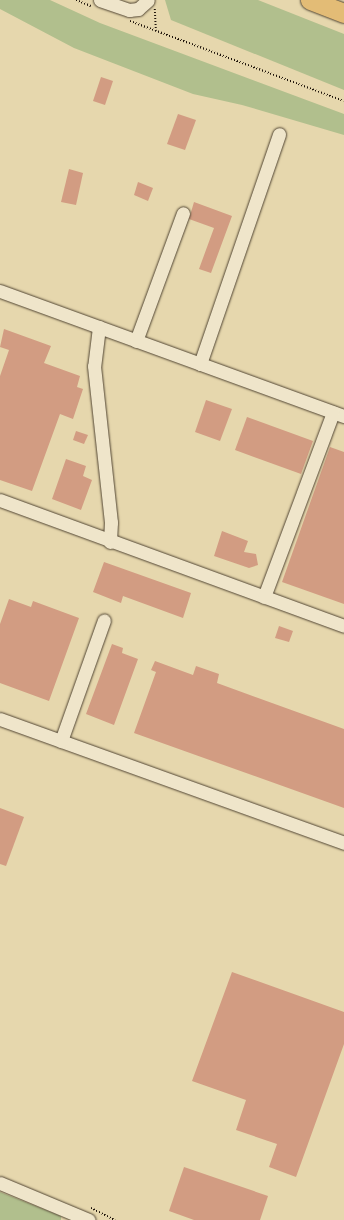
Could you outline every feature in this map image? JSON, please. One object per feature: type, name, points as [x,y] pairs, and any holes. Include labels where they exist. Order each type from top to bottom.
[{"type":"highway","points":[[310,0],[344,13]]},
{"type":"street","points":[[97,4],[130,10],[152,3]]},
{"type":"street","points":[[200,364],[279,134]]},
{"type":"street","points":[[136,341],[183,213]]},
{"type":"street","points":[[0,291],[338,414],[264,596]]},
{"type":"street","points":[[99,327],[95,373],[111,522],[110,542]]},
{"type":"street","points":[[0,500],[110,542],[264,596],[344,626]]},
{"type":"street","points":[[61,741],[104,620]]},
{"type":"street","points":[[0,718],[344,844]]},
{"type":"street","points":[[0,1182],[71,1216],[89,1220]]},
{"type":"path","points":[[76,0],[97,4]]},
{"type":"path","points":[[152,3],[156,31]]},
{"type":"path","points":[[128,20],[344,101]]},
{"type":"green space","points":[[0,0],[50,0],[100,23],[344,114],[344,135],[242,105],[193,94],[74,48],[0,9]]},
{"type":"green space","points":[[165,0],[258,0],[344,34],[344,90],[171,20]]},
{"type":"green space","points":[[0,1192],[61,1216],[61,1220],[0,1220]]},
{"type":"building","points":[[101,77],[113,81],[105,105],[93,101]]},
{"type":"building","points":[[178,114],[196,120],[185,150],[167,144]]},
{"type":"building","points":[[69,169],[83,173],[76,205],[61,202]]},
{"type":"building","points":[[138,182],[153,188],[148,201],[134,195]]},
{"type":"building","points":[[194,202],[232,216],[211,273],[199,269],[214,228],[189,219]]},
{"type":"building","points":[[4,329],[51,346],[44,363],[80,376],[77,387],[83,389],[73,419],[60,414],[32,491],[0,480],[0,376],[9,350],[0,347]]},
{"type":"building","points":[[206,400],[232,409],[220,441],[195,432]]},
{"type":"building","points":[[247,417],[313,441],[301,474],[235,450]]},
{"type":"building","points":[[76,431],[88,435],[84,444],[73,440]]},
{"type":"building","points":[[330,447],[344,452],[344,604],[282,582]]},
{"type":"building","points":[[66,459],[86,466],[83,476],[92,480],[81,510],[52,499]]},
{"type":"building","points":[[222,531],[248,541],[244,552],[256,554],[258,565],[249,568],[214,556]]},
{"type":"building","points":[[104,562],[191,593],[183,618],[123,596],[121,603],[93,592]]},
{"type":"building","points":[[9,599],[31,607],[33,601],[79,618],[49,701],[0,683],[0,624]]},
{"type":"building","points":[[279,626],[293,631],[289,642],[275,638]]},
{"type":"building","points":[[112,644],[123,648],[122,653],[138,659],[114,725],[86,714]]},
{"type":"building","points":[[155,661],[193,675],[196,666],[219,674],[217,683],[344,729],[344,808],[134,733],[156,672],[151,670]]},
{"type":"building","points":[[0,808],[24,817],[6,866],[0,864]]},
{"type":"building","points":[[232,972],[344,1012],[344,1044],[296,1177],[269,1167],[277,1144],[236,1130],[246,1100],[192,1081]]},
{"type":"building","points":[[184,1167],[268,1196],[260,1220],[194,1220],[169,1211]]}]
